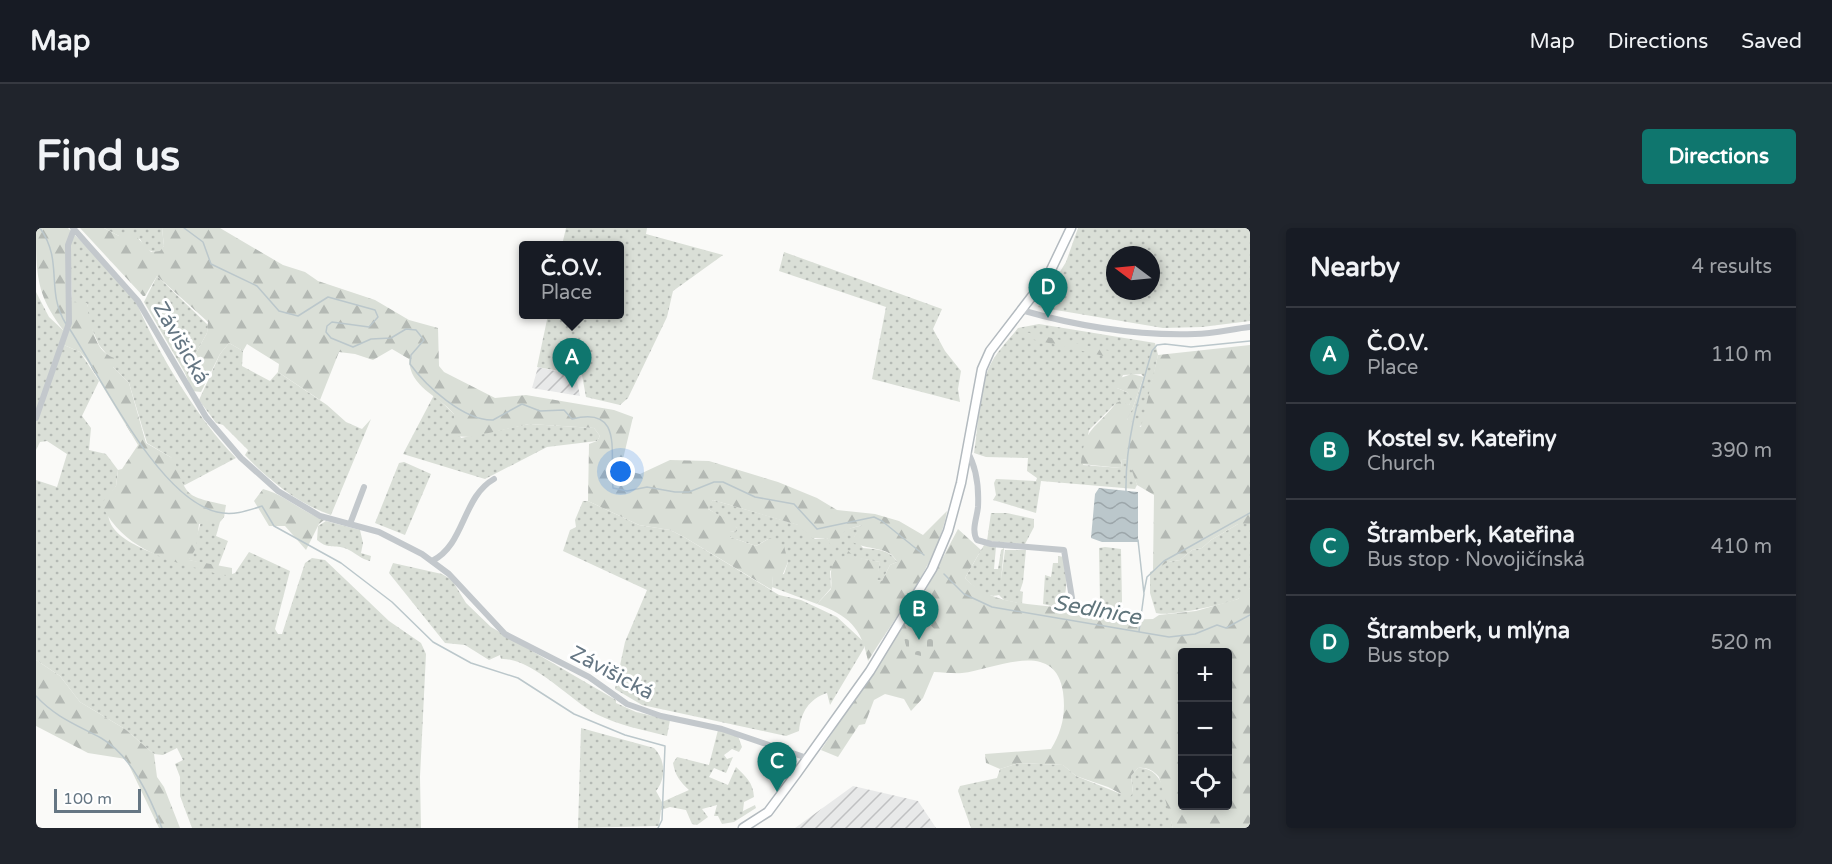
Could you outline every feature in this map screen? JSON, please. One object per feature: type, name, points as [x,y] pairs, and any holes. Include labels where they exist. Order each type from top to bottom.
[{"type":"street","name":"Závišická","points":[[36,418],[69,323],[68,245],[73,228]]},
{"type":"street","name":"Závišická","points":[[73,228],[138,301],[206,417],[241,458],[278,491],[320,516],[379,532],[432,561],[449,574],[505,634],[589,677],[627,704],[661,716],[722,729],[807,758]]},
{"type":"street","points":[[743,828],[768,812],[870,671],[932,569],[948,531],[967,451],[972,413],[982,369],[990,351],[1053,267],[1071,228]]},
{"type":"street","points":[[1022,310],[1056,320],[1153,333],[1196,334],[1250,327]]},
{"type":"street","points":[[967,451],[974,463],[978,485],[974,531],[977,540],[991,544],[1064,550],[1073,604],[1084,610],[1120,610]]},
{"type":"street","points":[[432,561],[449,548],[476,495],[494,479]]},
{"type":"street","points":[[350,524],[364,487]]},
{"type":"shaded area","points":[[538,367],[576,376],[580,396],[532,388]]},
{"type":"shaded area","points":[[853,786],[918,801],[936,828],[795,828]]},
{"type":"green space","points":[[36,228],[68,228],[72,232],[70,239],[72,269],[69,276],[72,302],[87,303],[97,342],[101,349],[114,358],[113,367],[129,383],[146,443],[174,459],[182,481],[195,497],[226,505],[224,517],[220,522],[199,524],[196,548],[189,560],[232,568],[232,576],[185,565],[142,548],[119,530],[101,504],[116,486],[118,470],[122,469],[138,445],[86,359],[80,352],[64,345],[64,331],[48,306],[37,272]]},
{"type":"green space","points":[[80,228],[104,228],[119,236],[134,234],[151,252],[160,251],[164,246],[162,228],[220,228],[283,265],[305,272],[318,281],[375,300],[409,320],[438,328],[439,366],[444,372],[495,398],[526,395],[614,410],[633,417],[623,459],[628,471],[640,474],[670,460],[709,461],[778,482],[817,498],[837,510],[875,514],[899,521],[923,535],[947,511],[935,550],[914,589],[868,661],[862,640],[852,624],[837,613],[817,604],[831,589],[831,570],[834,563],[837,558],[846,556],[848,551],[855,557],[880,562],[877,580],[882,581],[890,565],[897,562],[889,553],[851,541],[862,525],[846,531],[841,535],[838,543],[831,546],[827,538],[812,538],[798,525],[713,500],[708,509],[732,522],[737,528],[737,531],[730,532],[730,537],[756,546],[770,538],[784,546],[788,562],[782,576],[773,576],[772,590],[670,530],[639,525],[588,501],[589,444],[597,441],[600,436],[594,428],[529,424],[471,437],[452,436],[449,427],[454,423],[454,414],[419,384],[414,377],[409,359],[392,349],[373,360],[339,352],[320,400],[278,372],[279,364],[247,344],[243,351],[229,343],[220,354],[201,392],[192,391],[185,373],[207,333],[208,322],[157,276],[143,296]]},
{"type":"green space","points":[[104,228],[162,228],[164,246],[160,252],[150,251],[145,248],[140,239],[119,236]]},
{"type":"green space","points":[[566,228],[647,228],[646,234],[723,255],[673,291],[667,317],[628,398],[620,405],[586,397],[582,375],[537,367],[547,319],[624,319],[624,241],[563,241]]},
{"type":"green space","points":[[1078,228],[1250,228],[1250,321],[1202,327],[1163,328],[1038,307],[1066,262]]},
{"type":"green space","points":[[72,232],[133,297],[156,343],[193,405],[236,458],[183,486],[172,458],[147,443],[129,383],[113,367],[109,357],[99,345],[91,327],[87,303],[72,303],[70,239]]},
{"type":"green space","points":[[784,252],[942,309],[933,329],[945,351],[961,371],[958,389],[960,402],[872,379],[886,307],[779,271]]},
{"type":"green space","points":[[157,276],[208,325],[207,333],[185,373],[144,302]]},
{"type":"green space","points":[[36,292],[49,317],[64,331],[36,413]]},
{"type":"green space","points":[[1039,324],[1155,343],[1158,355],[1143,425],[1136,427],[1127,419],[1144,377],[1141,374],[1123,375],[1117,388],[1127,392],[1133,399],[1129,405],[1116,403],[1089,430],[1083,465],[1121,468],[1122,459],[1129,460],[1137,485],[1135,489],[1041,481],[1036,513],[993,500],[996,495],[994,483],[996,479],[1036,481],[1037,478],[1027,471],[1028,458],[986,457],[974,453],[984,380],[994,359],[1018,328]]},
{"type":"green space","points":[[1025,332],[1110,351],[1108,357],[1023,337]]},
{"type":"green space","points":[[229,343],[243,351],[242,366],[270,381],[278,372],[327,405],[346,422],[362,429],[371,419],[331,515],[296,498],[263,473],[245,455],[248,450],[223,425],[216,423],[199,400],[220,354]]},
{"type":"green space","points":[[64,345],[80,352],[99,381],[82,416],[91,428],[89,450],[106,454],[118,470],[116,486],[108,498],[108,516],[117,532],[144,549],[181,563],[227,576],[235,573],[249,552],[290,571],[275,629],[278,634],[282,634],[305,563],[312,558],[325,560],[389,621],[421,643],[426,654],[420,777],[421,828],[192,828],[180,796],[180,777],[175,764],[183,760],[177,748],[163,755],[154,754],[125,729],[80,702],[60,676],[36,660],[36,480],[57,487],[67,454],[47,441],[40,442],[36,450],[36,421]]},
{"type":"green space","points":[[1250,345],[1250,524],[1238,524],[1202,548],[1192,550],[1180,560],[1168,562],[1153,571],[1154,495],[1137,485],[1128,460],[1122,459],[1121,468],[1081,464],[1088,436],[1116,403],[1121,401],[1129,405],[1132,399],[1127,392],[1117,388],[1117,379],[1132,374],[1144,377],[1127,419],[1141,427],[1158,355]]},
{"type":"green space","points":[[434,395],[454,414],[454,423],[461,438],[529,424],[594,428],[600,436],[597,441],[547,447],[485,479],[403,454]]},
{"type":"green space","points":[[404,462],[431,474],[405,535],[375,523],[399,463]]},
{"type":"green space","points":[[263,489],[279,495],[324,520],[319,524],[306,550],[285,526],[269,526],[254,501]]},
{"type":"green space","points":[[713,500],[799,525],[815,539],[827,538],[831,544],[844,530],[863,525],[854,537],[863,548],[887,553],[897,562],[890,565],[882,581],[876,580],[880,562],[846,556],[830,571],[831,588],[817,604],[772,587],[773,576],[784,574],[788,562],[773,541],[768,539],[756,546],[730,537],[730,532],[737,531],[737,528],[707,508]]},
{"type":"green space","points":[[583,501],[588,501],[639,525],[670,530],[779,595],[801,600],[837,617],[864,642],[864,648],[830,705],[827,693],[815,699],[804,712],[799,731],[786,736],[642,705],[615,689],[625,642],[647,590],[563,551],[570,530],[576,527],[575,520]]},
{"type":"green space","points":[[991,513],[1007,513],[1034,519],[1034,527],[1025,544],[987,541]]},
{"type":"green space","points":[[326,521],[360,530],[363,543],[361,553],[371,556],[370,561],[344,548],[326,545],[317,540],[318,526]]},
{"type":"green space","points":[[201,522],[220,522],[216,536],[228,541],[218,567],[189,560]]},
{"type":"green space","points":[[1238,524],[1250,524],[1250,588],[1246,594],[1233,601],[1185,612],[1156,613],[1150,593],[1150,572],[1168,562],[1180,560],[1192,550],[1202,548]]},
{"type":"green space","points":[[958,529],[981,550],[965,578],[986,593],[1010,601],[1061,608],[1062,605],[1072,610],[1124,620],[1153,619],[1159,615],[1196,611],[1238,599],[1250,588],[1250,828],[1173,828],[1159,777],[1147,769],[1138,768],[1131,776],[1133,793],[1129,798],[1108,787],[1076,776],[1063,765],[1019,763],[1000,769],[986,763],[985,754],[1051,749],[1055,742],[1063,715],[1063,692],[1058,676],[1049,666],[1036,661],[1007,663],[962,673],[934,672],[923,698],[911,711],[904,699],[885,694],[874,700],[865,724],[859,725],[838,757],[821,750],[923,595]]},
{"type":"green space","points":[[984,545],[996,547],[994,569],[998,569],[1001,550],[1004,548],[1001,580],[1005,550],[1026,550],[1020,591],[1023,592],[1022,604],[1004,600],[999,595],[984,594],[965,578]]},
{"type":"green space","points":[[1099,548],[1121,549],[1122,602],[1112,610],[1102,610],[1100,604]]},
{"type":"green space","points":[[1058,556],[1065,557],[1066,570],[1066,589],[1061,608],[1043,604],[1045,575],[1051,577],[1053,563],[1058,563]]},
{"type":"green space","points":[[393,563],[442,574],[452,580],[466,603],[491,627],[616,700],[616,703],[636,712],[670,720],[667,736],[622,724],[596,714],[550,680],[525,665],[513,660],[501,659],[500,655],[489,660],[465,645],[445,643],[389,573]]},
{"type":"green space","points":[[918,620],[927,621],[936,631],[935,645],[925,657],[909,653],[905,643],[906,630]]},
{"type":"green space","points":[[36,660],[60,676],[80,702],[125,729],[154,754],[157,777],[164,787],[180,828],[159,828],[126,759],[88,753],[36,726]]},
{"type":"green space","points":[[581,728],[654,748],[663,764],[662,781],[656,791],[662,802],[689,790],[675,771],[673,763],[677,757],[709,765],[718,730],[738,736],[742,747],[739,752],[732,749],[724,755],[727,759],[733,757],[726,773],[714,768],[709,777],[728,785],[736,767],[748,780],[754,797],[744,802],[743,811],[755,805],[756,808],[734,822],[722,824],[718,816],[714,816],[717,805],[702,809],[708,817],[697,825],[692,824],[686,810],[670,807],[661,810],[659,826],[578,828]]},
{"type":"green space","points":[[1019,763],[1063,765],[1076,776],[1121,794],[1133,793],[1131,776],[1138,768],[1147,769],[1155,774],[1164,789],[1173,828],[971,828],[958,791],[960,786],[997,778],[1000,769]]},
{"type":"water","points":[[1099,488],[1138,492],[1138,542],[1102,542],[1091,538],[1095,494]]},
{"type":"waterway","points":[[40,228],[51,253],[56,299],[66,324]]},
{"type":"waterway","name":"Sedlnice","points":[[184,228],[203,242],[211,264],[257,286],[279,311],[298,316],[328,297],[375,310],[378,317],[369,327],[332,322],[327,326],[326,332],[331,338],[353,347],[371,339],[391,338],[406,329],[416,330],[424,340],[411,355],[410,364],[436,392],[470,415],[493,420],[522,404],[540,411],[564,410],[572,419],[589,417],[600,419],[607,426],[611,436],[613,488],[627,491],[647,487],[689,492],[714,482],[723,482],[755,497],[794,504],[817,529],[874,517],[924,555]]},
{"type":"waterway","points":[[69,328],[114,404],[153,461],[173,484],[195,502],[217,512],[229,513],[262,506],[274,526],[341,563],[392,602],[433,642],[471,663],[518,678],[574,714],[625,735],[665,746],[662,820],[658,828]]},
{"type":"waterway","points":[[1126,492],[1130,438],[1152,351],[1157,345],[1165,344],[1191,347],[1250,341]]},
{"type":"waterway","points":[[1144,592],[1147,577],[1164,561],[1250,513]]},
{"type":"waterway","points":[[1138,540],[1144,594],[1139,631]]},
{"type":"waterway","name":"Sedlnice","points":[[944,574],[964,594],[992,607],[1169,637],[1195,634],[1217,625],[1226,628],[1250,615]]},
{"type":"waterway","points":[[36,696],[59,715],[101,738],[122,755],[145,790],[162,828]]},
{"type":"place","name":"Štramberk, u mlýna","points":[[1048,318]]},
{"type":"place","name":"Č.O.V.","points":[[572,388]]},
{"type":"place","name":"Kostel sv. Kateřiny","points":[[919,640]]},
{"type":"place","name":"Štramberk, Kateřina","points":[[777,792]]}]
